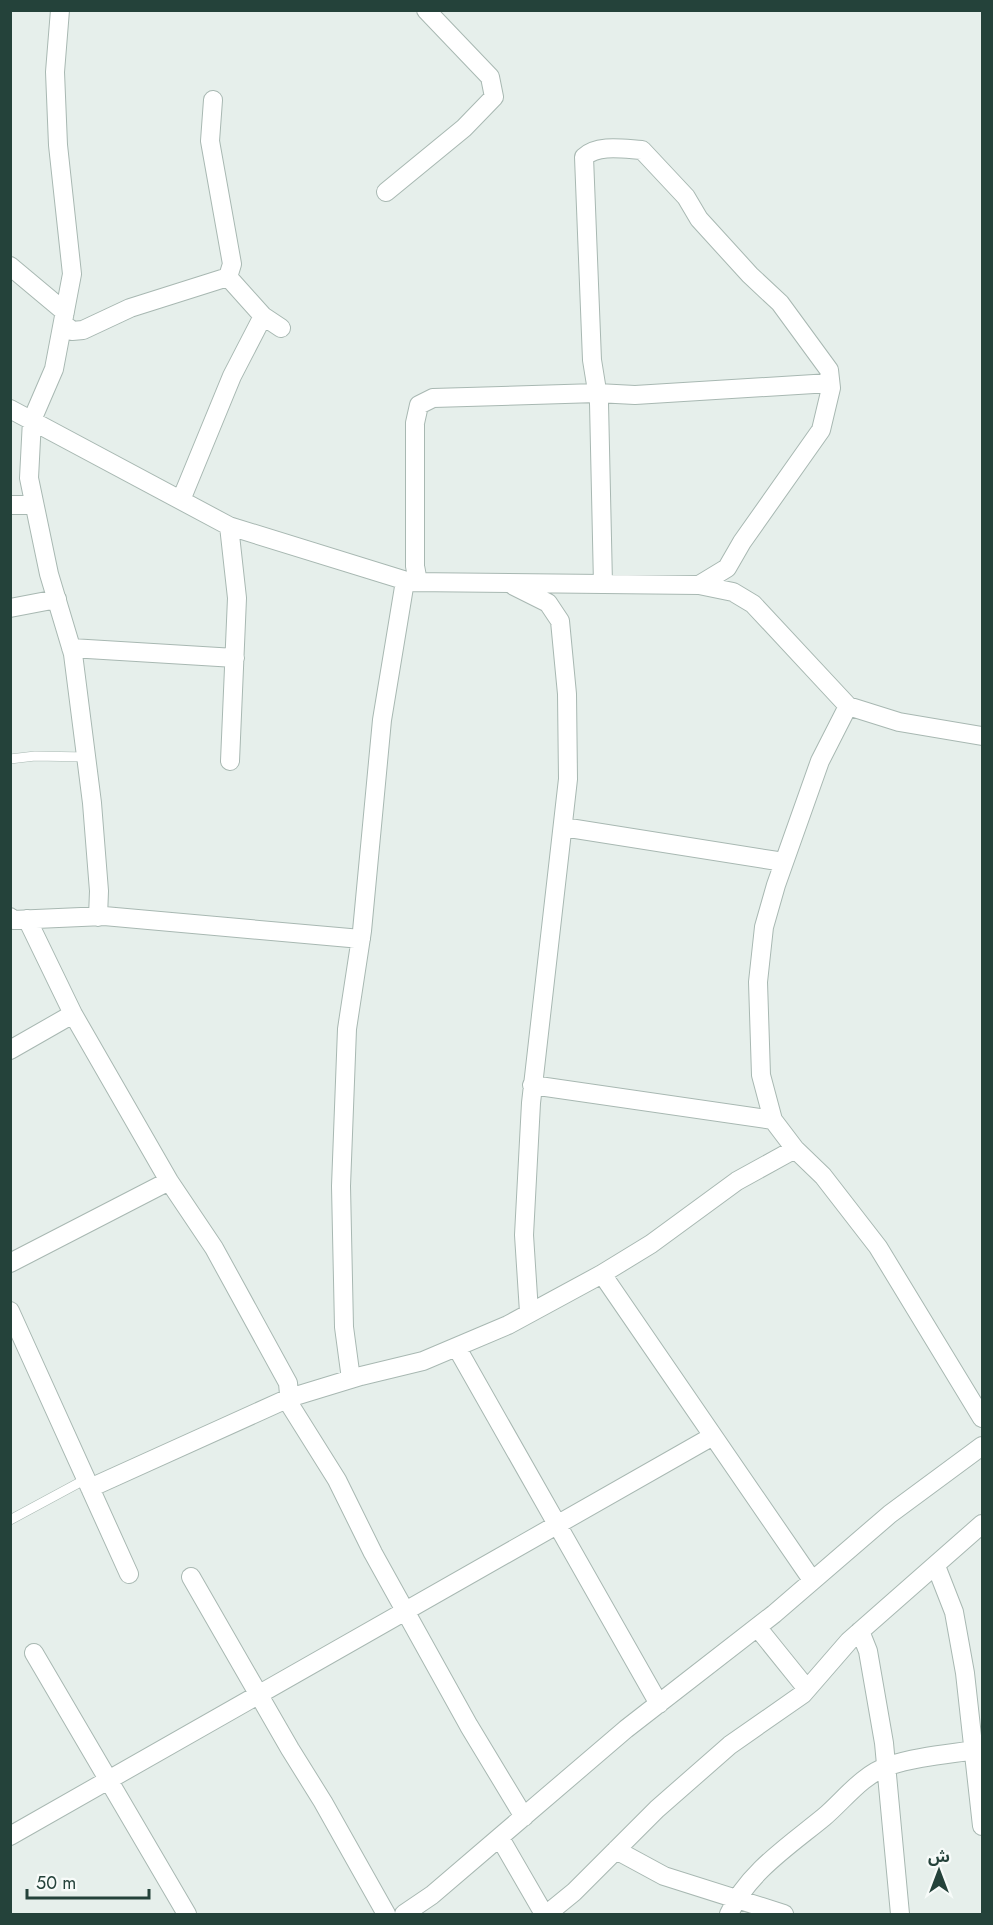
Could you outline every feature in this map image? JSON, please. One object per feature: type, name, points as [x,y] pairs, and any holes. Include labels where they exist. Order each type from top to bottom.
[{"type":"street","points":[[60,10],[55,72],[58,145],[72,274],[54,369],[32,420],[28,462],[34,505],[71,648],[97,857],[98,916]]},
{"type":"street","points":[[386,192],[464,128],[494,98],[490,77],[426,10]]},
{"type":"street","points":[[213,100],[210,141],[232,264],[228,277]]},
{"type":"street","points":[[603,584],[597,393],[592,360],[584,158],[599,149],[642,150],[686,197],[699,219],[750,275],[780,303],[829,370],[830,383],[821,430],[742,542],[727,568],[699,585]]},
{"type":"street","points":[[10,266],[64,317],[72,331],[83,330],[130,308],[228,277]]},
{"type":"street","points":[[228,277],[263,316],[281,328]]},
{"type":"street","points":[[181,500],[232,376],[263,316]]},
{"type":"street","points":[[351,1379],[344,1327],[342,1131],[347,1029],[361,939],[382,720],[415,566],[415,423],[419,405],[433,398],[597,393],[635,395],[747,390],[830,383]]},
{"type":"street","points":[[10,409],[229,526],[411,581],[699,585],[733,592],[753,604],[848,706],[899,722],[982,736]]},
{"type":"street","points":[[10,505],[34,505]]},
{"type":"street","points":[[229,526],[237,598],[230,761]]},
{"type":"street","points":[[507,583],[548,603],[560,621],[567,694],[568,779],[532,1085],[524,1235],[529,1312]]},
{"type":"street","points":[[10,608],[57,599]]},
{"type":"street","points":[[71,648],[235,658]]},
{"type":"street","points":[[848,706],[820,761],[784,862],[764,927],[758,982],[761,1075],[773,1120],[795,1149],[823,1176],[878,1247],[982,1418]]},
{"type":"street","points":[[563,827],[784,862]]},
{"type":"street","points":[[361,939],[98,916],[15,919],[73,1014],[169,1181],[214,1248],[288,1383],[290,1405],[337,1480],[469,1726],[524,1817]]},
{"type":"street","points":[[10,1050],[73,1014]]},
{"type":"street","points":[[532,1085],[773,1120]]},
{"type":"street","points":[[88,1484],[289,1398],[351,1379],[423,1361],[508,1325],[602,1275],[651,1244],[737,1181],[795,1149]]},
{"type":"street","points":[[10,1263],[169,1181]]},
{"type":"street","points":[[602,1275],[812,1580]]},
{"type":"street","points":[[10,1311],[129,1574]]},
{"type":"street","points":[[456,1348],[659,1704]]},
{"type":"street","points":[[10,1836],[259,1692],[713,1436]]},
{"type":"street","points":[[404,1914],[500,1838],[659,1704],[758,1627],[890,1514],[982,1446]]},
{"type":"street","points":[[500,1838],[545,1914],[563,1909],[657,1809],[730,1745],[807,1689],[860,1631],[982,1524]]},
{"type":"street","points":[[936,1566],[954,1612],[978,1750],[982,1826]]},
{"type":"street","points":[[191,1577],[386,1914]]},
{"type":"street","points":[[758,1627],[807,1689]]},
{"type":"street","points":[[860,1631],[868,1651],[886,1767],[900,1914]]},
{"type":"street","points":[[34,1653],[187,1914]]},
{"type":"street","points":[[733,1907],[790,1842],[824,1817],[860,1783],[886,1767],[926,1757],[978,1750]]},
{"type":"street","points":[[616,1850],[664,1876],[733,1907],[784,1914]]},
{"type":"lane","points":[[10,759],[35,756],[86,757]]},
{"type":"lane","points":[[10,1520],[88,1484]]}]
